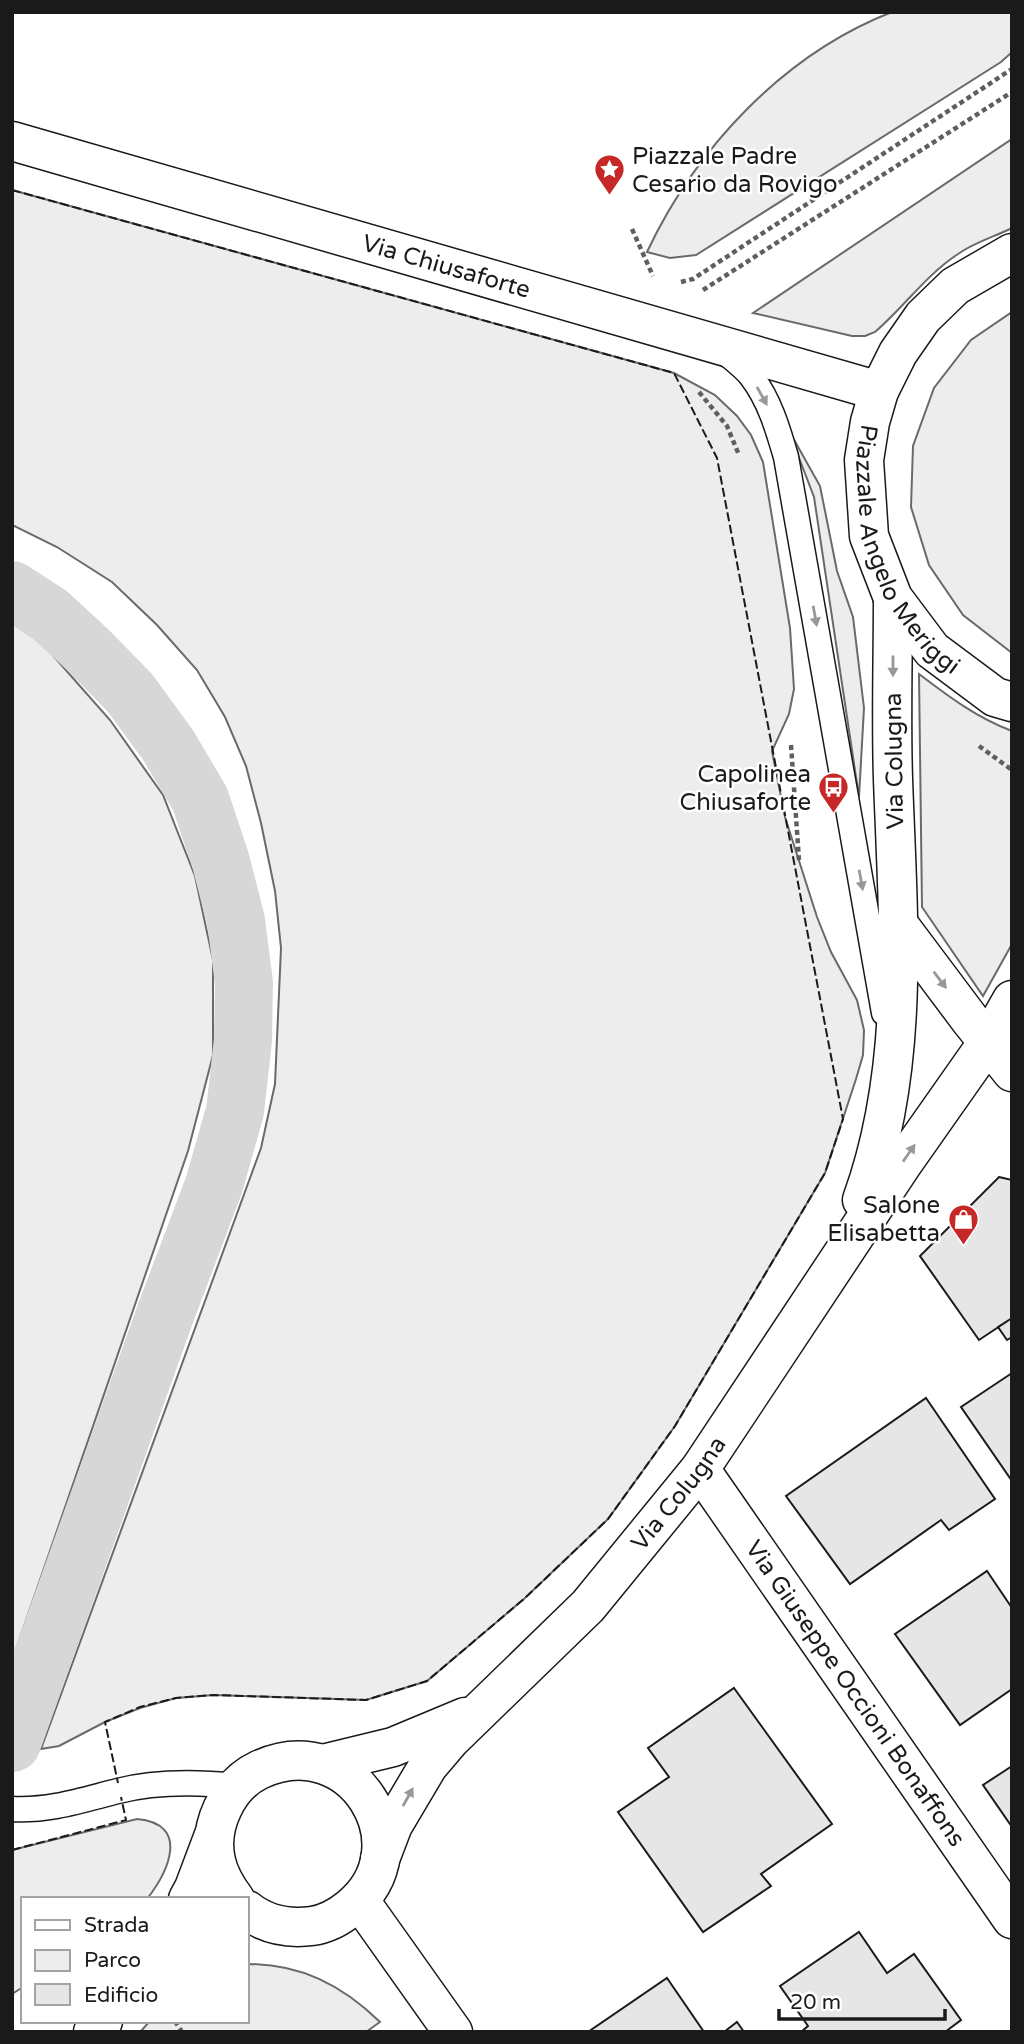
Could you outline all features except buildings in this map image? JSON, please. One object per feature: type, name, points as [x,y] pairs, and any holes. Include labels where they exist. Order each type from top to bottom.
[{"type":"street","name":"Via Chiusaforte","points":[[12,141],[879,391]]},
{"type":"street","name":"Piazzale Angelo Meriggi","points":[[1012,253],[955,286],[923,317],[898,353],[879,391],[870,422],[864,460],[869,536],[893,598],[932,650],[995,697],[1012,702]]},
{"type":"street","name":"Via Colugna","points":[[844,1250],[880,1146],[894,1065],[899,925],[893,775],[893,598]]},
{"type":"street","points":[[899,925],[1012,1072]]},
{"type":"street","name":"Via Colugna","points":[[360,1901],[373,1882],[393,1825],[428,1766],[480,1711],[589,1606],[700,1469],[844,1250],[988,1042],[1012,1000]]},
{"type":"street","name":"Via Giuseppe Occioni Bonaffons","points":[[700,1469],[1012,1919]]},
{"type":"street","name":"Via Colugna","points":[[323,1764],[393,1747],[480,1711]]},
{"type":"street","points":[[189,1897],[215,1833],[222,1808],[236,1786],[255,1772],[277,1763],[300,1760],[323,1764],[344,1773],[362,1790],[374,1810],[381,1835],[380,1860]]},
{"type":"street","points":[[215,1833],[215,1860],[224,1884],[233,1897]]},
{"type":"street","points":[[248,1942],[298,1928],[321,1925],[342,1915],[360,1901],[453,2032]]},
{"type":"street","points":[[248,1911],[275,1925],[298,1928]]},
{"type":"lane","points":[[718,345],[750,374],[777,426],[786,457],[894,1065]]},
{"type":"lane","points":[[24,1809],[59,1807],[120,1790],[157,1784],[204,1782],[236,1786]]},
{"type":"path","points":[[680,282],[693,279],[1012,69]]},
{"type":"path","points":[[694,296],[1012,92]]},
{"type":"path","points":[[632,229],[653,277],[660,279]]},
{"type":"path","points":[[697,389],[727,426],[743,464]]},
{"type":"path","points":[[791,741],[799,860]]},
{"type":"green space","points":[[892,12],[1012,12],[1012,52],[1001,62],[696,255],[670,258],[647,252],[691,177],[747,109],[780,79],[815,53],[852,30]]},
{"type":"green space","points":[[1012,139],[1012,228],[971,246],[946,262],[875,332],[865,336],[852,336],[753,313]]},
{"type":"green space","points":[[12,190],[674,373],[715,395],[737,416],[751,435],[763,462],[790,628],[794,689],[789,714],[772,751],[785,817],[817,917],[831,952],[857,1000],[864,1030],[863,1055],[825,1173],[675,1426],[608,1519],[525,1598],[427,1681],[366,1700],[214,1695],[176,1698],[105,1722],[59,1746],[41,1749],[261,1148],[275,1084],[281,948],[275,891],[246,766],[225,717],[197,670],[157,625],[112,582],[57,547],[12,525]]},
{"type":"green space","points":[[1012,312],[1012,653],[963,615],[929,565],[911,507],[913,446],[934,388],[971,340]]},
{"type":"green space","points":[[788,429],[820,486],[837,571],[853,617],[864,708],[859,797],[814,497]]},
{"type":"green space","points":[[12,623],[42,643],[110,720],[163,795],[195,876],[213,960],[213,1055],[188,1151],[12,1661]]},
{"type":"green space","points":[[919,674],[975,713],[1012,731],[1012,944],[983,996],[922,907]]},
{"type":"green space","points":[[137,1819],[154,1823],[164,1830],[169,1839],[170,1851],[162,1876],[148,1897],[21,1897],[21,1988],[12,1994],[12,1850]]},
{"type":"green space","points":[[248,1964],[285,1968],[320,1979],[351,1997],[380,2022],[366,2032],[140,2032],[148,2023],[248,2023]]},
{"type":"waterway","points":[[12,590],[49,614],[130,693],[168,745],[200,799],[221,862],[236,921],[244,983],[243,1040],[235,1111],[214,1185],[12,1743]]},
{"type":"fence","points":[[12,190],[674,373],[717,458],[843,1119],[825,1173],[675,1426],[608,1519],[525,1598],[427,1681],[366,1700],[214,1695],[176,1698],[140,1707],[105,1722],[118,1783]]},
{"type":"fence","points":[[12,1850],[126,1820],[121,1797]]},
{"type":"place","name":"Piazzale Padre Cesario da Rovigo","points":[[609,197]]},
{"type":"place","name":"Capolinea Chiusaforte","points":[[834,815]]},
{"type":"place","name":"Salone Elisabetta","points":[[963,1246]]}]
